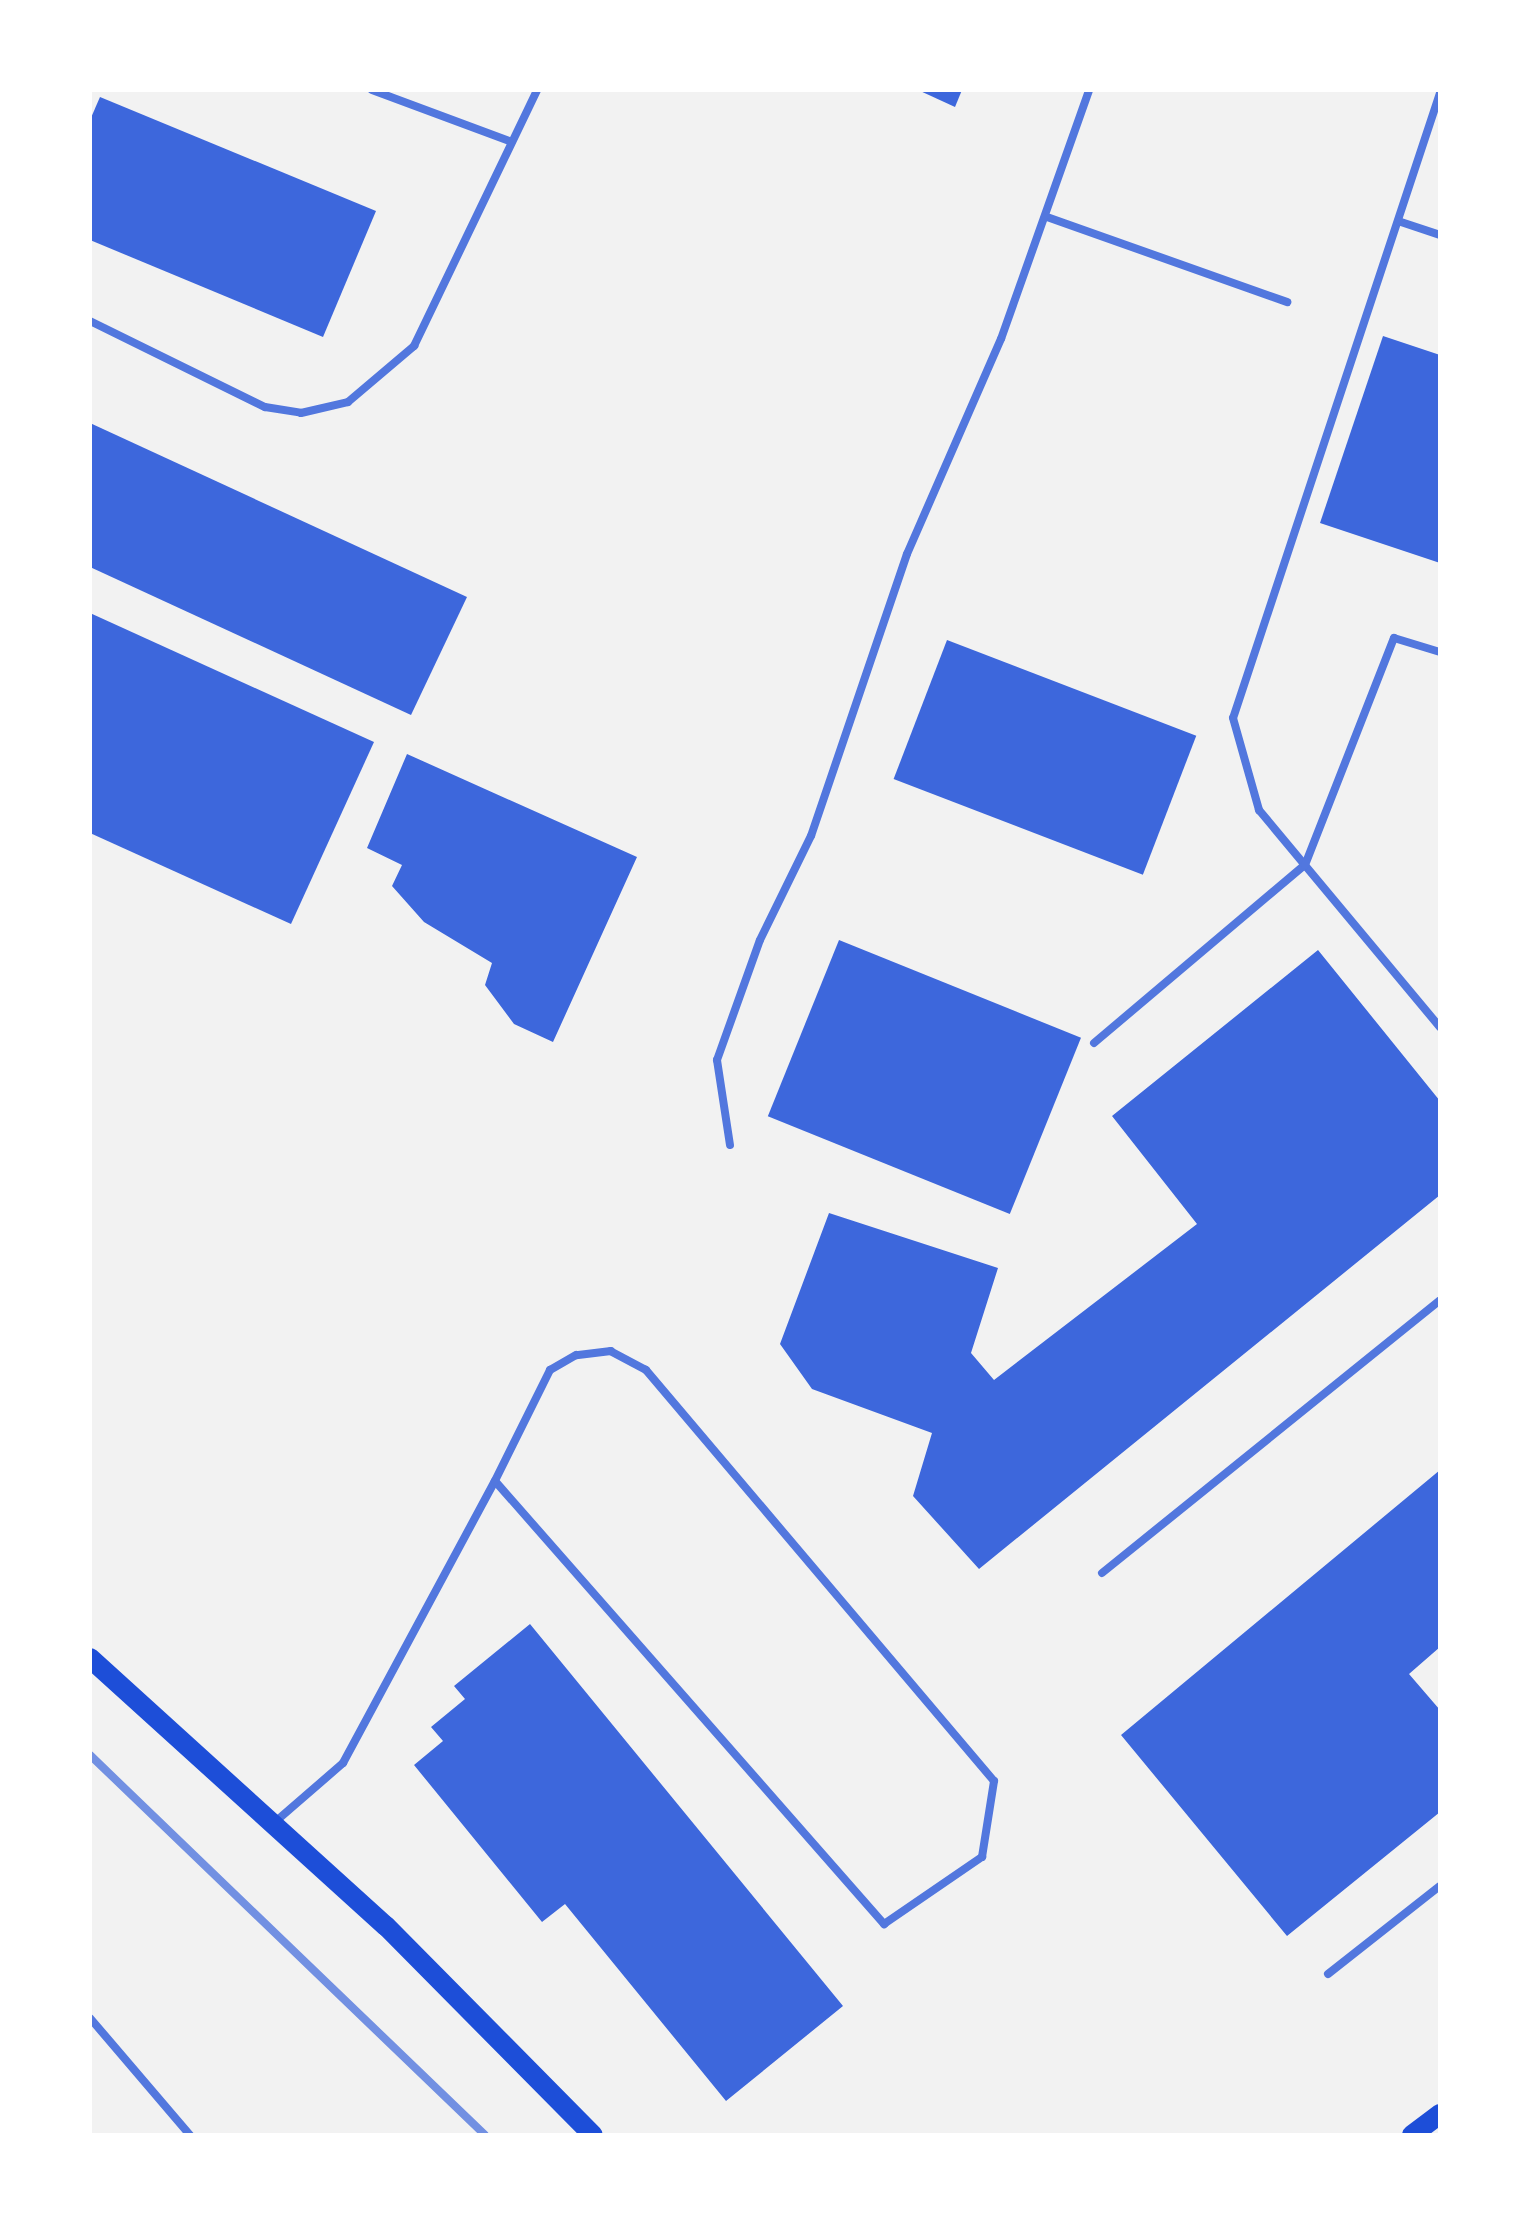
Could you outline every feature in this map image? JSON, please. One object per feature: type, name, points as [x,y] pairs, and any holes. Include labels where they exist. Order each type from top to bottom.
[{"type":"main road","points":[[90,1658],[275,1822],[588,2133]]},
{"type":"main road","points":[[1412,2135],[1440,2114]]},
{"type":"lane","points":[[372,90],[512,142]]},
{"type":"lane","points":[[90,321],[265,407],[301,413],[348,402],[414,346],[537,90]]},
{"type":"lane","points":[[730,1144],[717,1060],[760,940],[811,836],[907,554],[1048,217],[1089,90]]},
{"type":"lane","points":[[1440,93],[1233,718],[1260,810],[1440,1027]]},
{"type":"lane","points":[[1048,217],[1287,302]]},
{"type":"lane","points":[[1398,221],[1440,235]]},
{"type":"lane","points":[[1094,1043],[1305,864],[1394,638],[1440,652]]},
{"type":"lane","points":[[1102,1574],[1440,1300]]},
{"type":"lane","points":[[275,1822],[343,1763],[495,1481],[550,1370],[611,1352],[646,1370],[994,1781],[982,1856],[884,1924],[495,1481]]},
{"type":"lane","points":[[1328,1974],[1440,1886]]},
{"type":"lane","points":[[90,2018],[190,2135]]},
{"type":"building","points":[[918,90],[962,90],[955,107]]},
{"type":"building","points":[[100,97],[376,211],[323,337],[90,240],[90,120]]},
{"type":"building","points":[[1383,336],[1440,355],[1440,563],[1320,523]]},
{"type":"building","points":[[90,423],[467,597],[411,715],[90,567]]},
{"type":"building","points":[[90,613],[374,742],[291,924],[90,833]]},
{"type":"building","points":[[947,640],[1196,736],[1143,875],[894,779]]},
{"type":"building","points":[[407,754],[637,857],[553,1042],[514,1024],[485,985],[492,963],[424,922],[392,886],[402,865],[367,848]]},
{"type":"building","points":[[839,940],[1081,1038],[1010,1214],[768,1116]]},
{"type":"building","points":[[1318,950],[1440,1101],[1440,1195],[979,1569],[913,1496],[932,1433],[812,1389],[780,1344],[829,1213],[998,1268],[971,1353],[994,1380],[1197,1224],[1112,1116]]},
{"type":"building","points":[[1440,1470],[1440,1647],[1409,1674],[1440,1710],[1440,1812],[1287,1936],[1121,1735]]},
{"type":"building","points":[[530,1624],[843,2006],[726,2101],[565,1904],[542,1922],[414,1765],[443,1741],[431,1727],[465,1699],[454,1686]]},
{"type":"railway","points":[[90,1755],[485,2135]]}]
